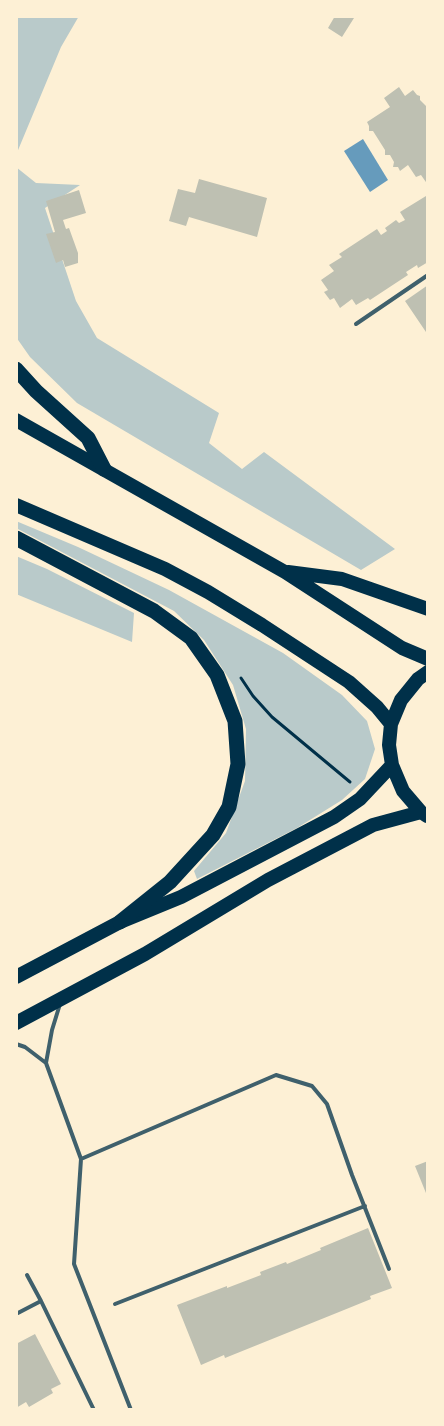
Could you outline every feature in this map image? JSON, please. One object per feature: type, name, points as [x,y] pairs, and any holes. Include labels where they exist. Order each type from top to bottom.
[{"type":"highway","points":[[16,369],[36,391],[88,438],[104,469]]},
{"type":"highway","points":[[16,420],[285,572],[402,648],[428,659]]},
{"type":"highway","points":[[16,505],[165,569],[208,592],[349,682],[377,707],[391,724]]},
{"type":"highway","points":[[16,538],[154,611],[191,638],[217,675],[235,721],[238,764],[229,807],[213,835],[170,882],[120,922]]},
{"type":"highway","points":[[285,572],[342,579],[428,609]]},
{"type":"highway","points":[[424,814],[402,791],[392,765],[389,745],[391,724],[401,700],[418,679],[428,672]]},
{"type":"highway","points":[[16,977],[120,922],[181,897],[334,817],[360,799],[392,765]]},
{"type":"highway","points":[[16,1023],[145,954],[268,880],[355,834],[373,825],[424,814]]},
{"type":"lane","points":[[356,324],[428,275]]},
{"type":"lane","points":[[61,999],[52,1030],[46,1063],[81,1159],[74,1264],[131,1410]]},
{"type":"lane","points":[[16,1044],[25,1047],[46,1063]]},
{"type":"lane","points":[[81,1159],[276,1075],[312,1086],[327,1104],[389,1269]]},
{"type":"lane","points":[[115,1304],[364,1206]]},
{"type":"lane","points":[[27,1276],[94,1410]]},
{"type":"lane","points":[[16,1314],[41,1301]]},
{"type":"shaded area","points":[[16,16],[79,16],[61,47],[16,155]]},
{"type":"shaded area","points":[[16,167],[36,183],[80,185],[45,208],[76,301],[97,338],[219,413],[209,443],[242,469],[264,452],[395,549],[361,570],[77,403],[30,357],[16,337]]},
{"type":"shaded area","points":[[16,521],[78,547],[169,590],[283,653],[342,695],[367,721],[375,749],[365,779],[342,800],[297,828],[197,879],[194,871],[226,833],[245,781],[246,729],[233,685],[204,640],[174,611],[16,528]]},
{"type":"shaded area","points":[[16,556],[47,569],[134,613],[132,642],[16,594]]},
{"type":"water","points":[[363,139],[388,180],[370,192],[344,151]]},
{"type":"building","points":[[335,16],[352,16],[354,18],[342,37],[328,28]]},
{"type":"building","points":[[399,87],[405,96],[413,90],[420,96],[420,100],[428,108],[428,185],[421,175],[416,177],[408,165],[400,171],[398,167],[393,167],[394,162],[390,155],[385,155],[385,150],[373,131],[369,131],[367,122],[390,107],[384,98]]},
{"type":"building","points":[[199,179],[267,198],[257,237],[189,217],[186,226],[169,221],[178,189],[195,193]]},
{"type":"building","points":[[79,190],[86,213],[63,220],[66,229],[69,228],[78,253],[78,263],[65,267],[63,260],[56,263],[46,234],[55,232],[46,201]]},
{"type":"building","points":[[426,196],[428,199],[428,262],[418,268],[417,265],[406,272],[408,275],[370,300],[368,298],[356,305],[352,299],[340,308],[334,298],[330,300],[324,292],[328,290],[321,280],[334,271],[329,265],[342,257],[339,254],[377,229],[381,235],[387,231],[385,228],[396,220],[399,223],[405,220],[400,212]]},
{"type":"building","points":[[428,285],[428,335],[405,301]]},
{"type":"building","points":[[428,1161],[428,1198],[415,1166]]},
{"type":"building","points":[[368,1228],[392,1288],[370,1296],[371,1299],[225,1358],[224,1355],[201,1365],[177,1305],[261,1275],[260,1272],[286,1262],[287,1264]]},
{"type":"building","points":[[35,1334],[61,1384],[51,1389],[53,1393],[29,1407],[26,1402],[16,1408],[16,1344]]}]
